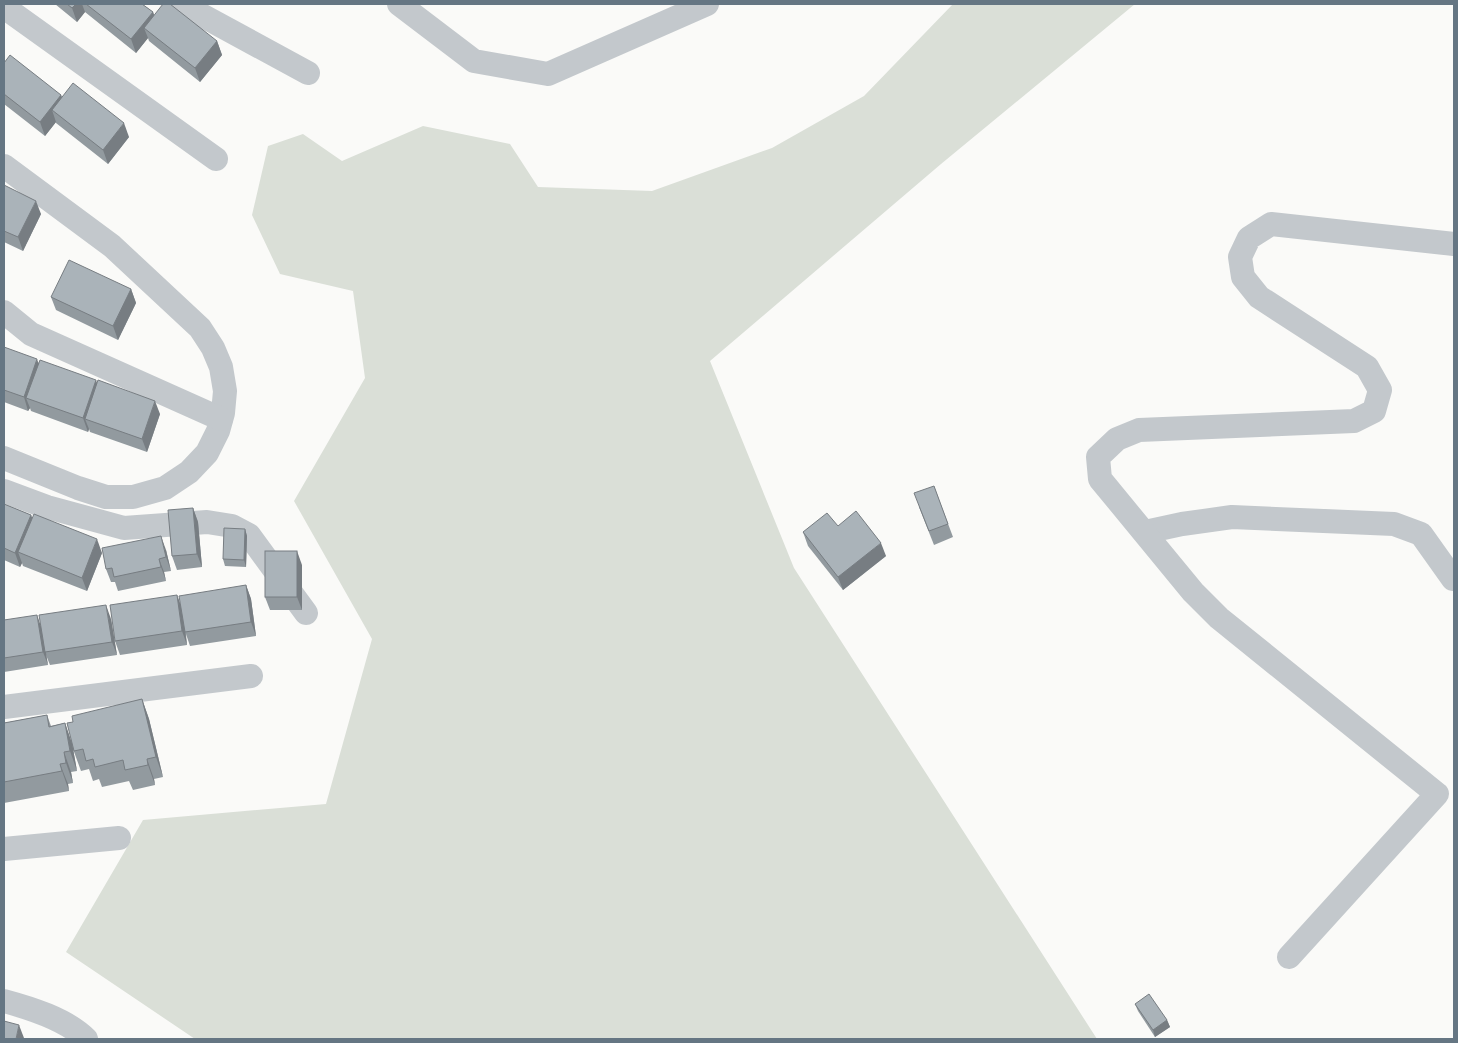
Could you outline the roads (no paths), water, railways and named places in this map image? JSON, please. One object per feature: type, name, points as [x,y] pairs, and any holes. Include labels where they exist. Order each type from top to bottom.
[{"type":"street","points":[[181,4],[308,73]]},
{"type":"street","points":[[399,4],[474,61],[548,74],[707,4]]},
{"type":"street","points":[[4,7],[216,159]]},
{"type":"street","points":[[4,166],[112,246],[200,328],[213,348],[221,367],[224,391],[218,431],[207,453],[189,472],[165,488],[133,497],[106,497],[78,488],[4,458]]},
{"type":"street","points":[[1288,957],[1438,794],[1219,618],[1193,592],[1100,479],[1098,457],[1117,439],[1140,430],[1354,422],[1374,410],[1380,390],[1367,367],[1260,296],[1243,277],[1240,257],[1249,238],[1271,224],[1454,244]]},
{"type":"street","points":[[4,312],[31,334],[221,419]]},
{"type":"street","points":[[4,491],[47,507],[124,528],[207,522],[232,526],[249,535],[306,614]]},
{"type":"street","points":[[1145,532],[1182,524],[1232,517],[1394,524],[1421,534],[1453,579]]},
{"type":"street","points":[[4,707],[251,676]]},
{"type":"street","points":[[4,849],[119,838]]},
{"type":"street","points":[[4,1001],[30,1008],[77,1031],[86,1039]]}]
